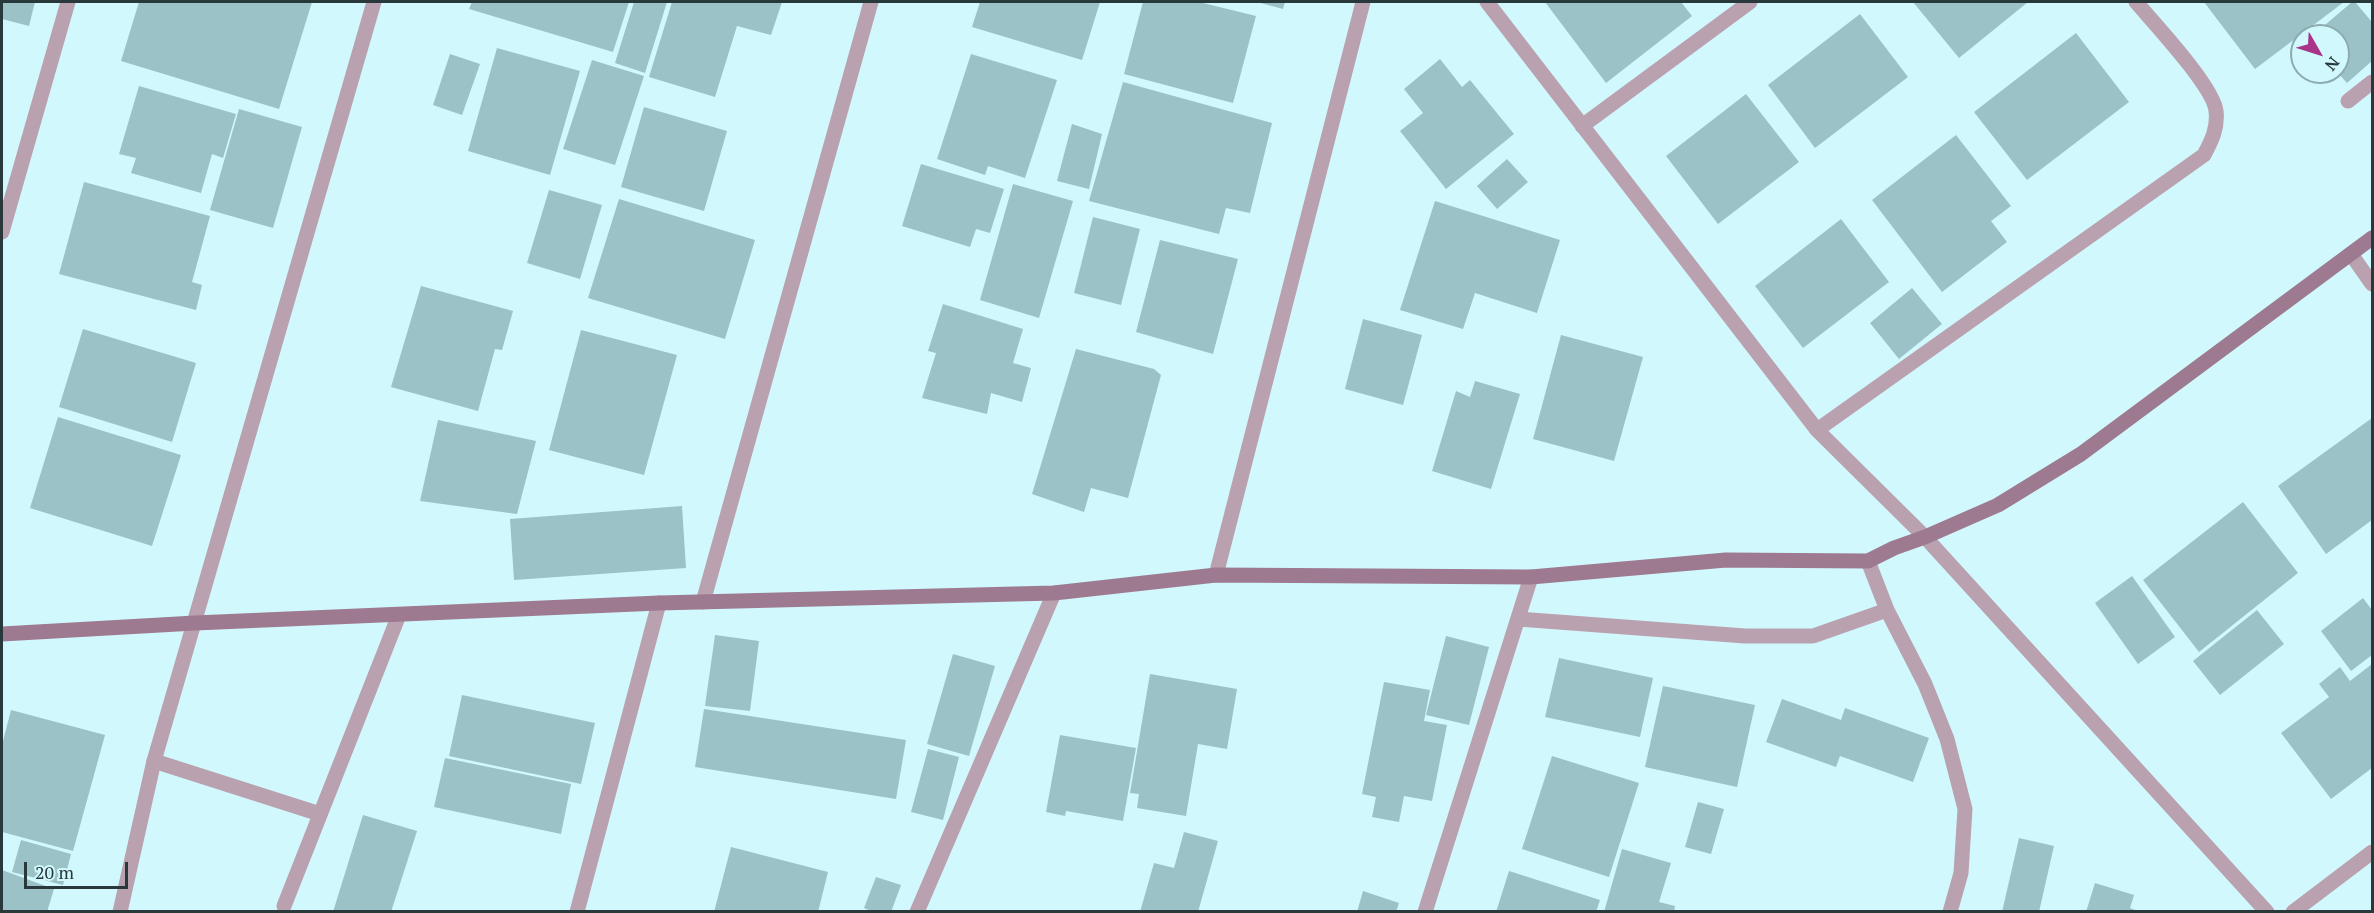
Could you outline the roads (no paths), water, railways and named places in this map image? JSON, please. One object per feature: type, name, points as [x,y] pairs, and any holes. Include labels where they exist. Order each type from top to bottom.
[{"type":"street","points":[[2,232],[68,2]]},
{"type":"street","points":[[120,912],[154,761],[374,2]]},
{"type":"street","points":[[703,602],[871,2]]},
{"type":"street","points":[[1216,575],[1363,2]]},
{"type":"street","points":[[1487,2],[1817,429],[1925,537],[2267,912]]},
{"type":"street","points":[[1582,126],[1750,2]]},
{"type":"street","points":[[1817,429],[2204,155],[2216,134],[2216,108],[2202,81],[2136,2]]},
{"type":"street","points":[[2348,101],[2373,82]]},
{"type":"street","points":[[2,634],[195,623],[659,603],[1054,593],[1216,575],[1531,578],[1726,560],[1868,561],[1998,505],[2081,454],[2373,238]]},
{"type":"street","points":[[2351,254],[2373,284]]},
{"type":"street","points":[[1868,561],[1887,610],[1925,684],[1947,739],[1965,808],[1961,873],[1950,912]]},
{"type":"street","points":[[1425,912],[1531,578]]},
{"type":"street","points":[[917,912],[1054,593]]},
{"type":"street","points":[[577,912],[659,603]]},
{"type":"street","points":[[1518,619],[1745,636],[1813,636],[1887,610]]},
{"type":"street","points":[[284,906],[399,615]]},
{"type":"street","points":[[154,761],[320,814]]},
{"type":"street","points":[[2293,912],[2373,852]]}]
